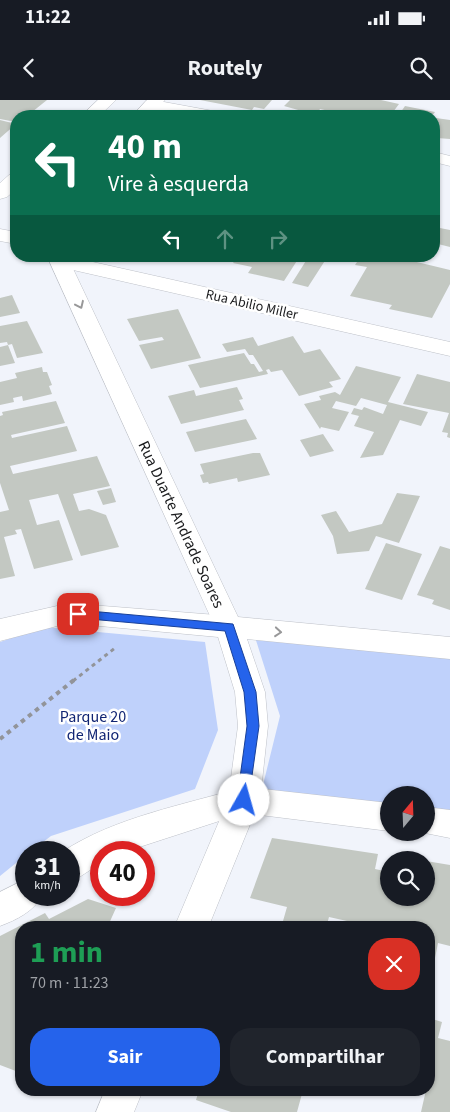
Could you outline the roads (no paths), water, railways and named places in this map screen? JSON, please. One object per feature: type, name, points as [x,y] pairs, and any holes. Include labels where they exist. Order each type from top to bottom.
[{"type":"street","points":[[96,110],[108,100]]},
{"type":"street","points":[[150,107],[171,110]]},
{"type":"street","points":[[0,192],[10,184]]},
{"type":"street","name":"Rua Duarte Andrade Soares","points":[[61,262],[229,628],[250,692],[253,726],[244,800],[194,921]]},
{"type":"street","name":"Rua Abilio Miller","points":[[76,262],[450,349]]},
{"type":"street","points":[[0,630],[57,616],[78,614],[450,648]]},
{"type":"street","points":[[80,858],[126,836],[244,800],[380,816]]},
{"type":"street","points":[[435,822],[450,824]]},
{"type":"street","points":[[0,911],[15,901]]},
{"type":"street","points":[[115,1112],[122,1096]]},
{"type":"park label","name":"Parque 20 de Maio","points":[[93,725]]}]
